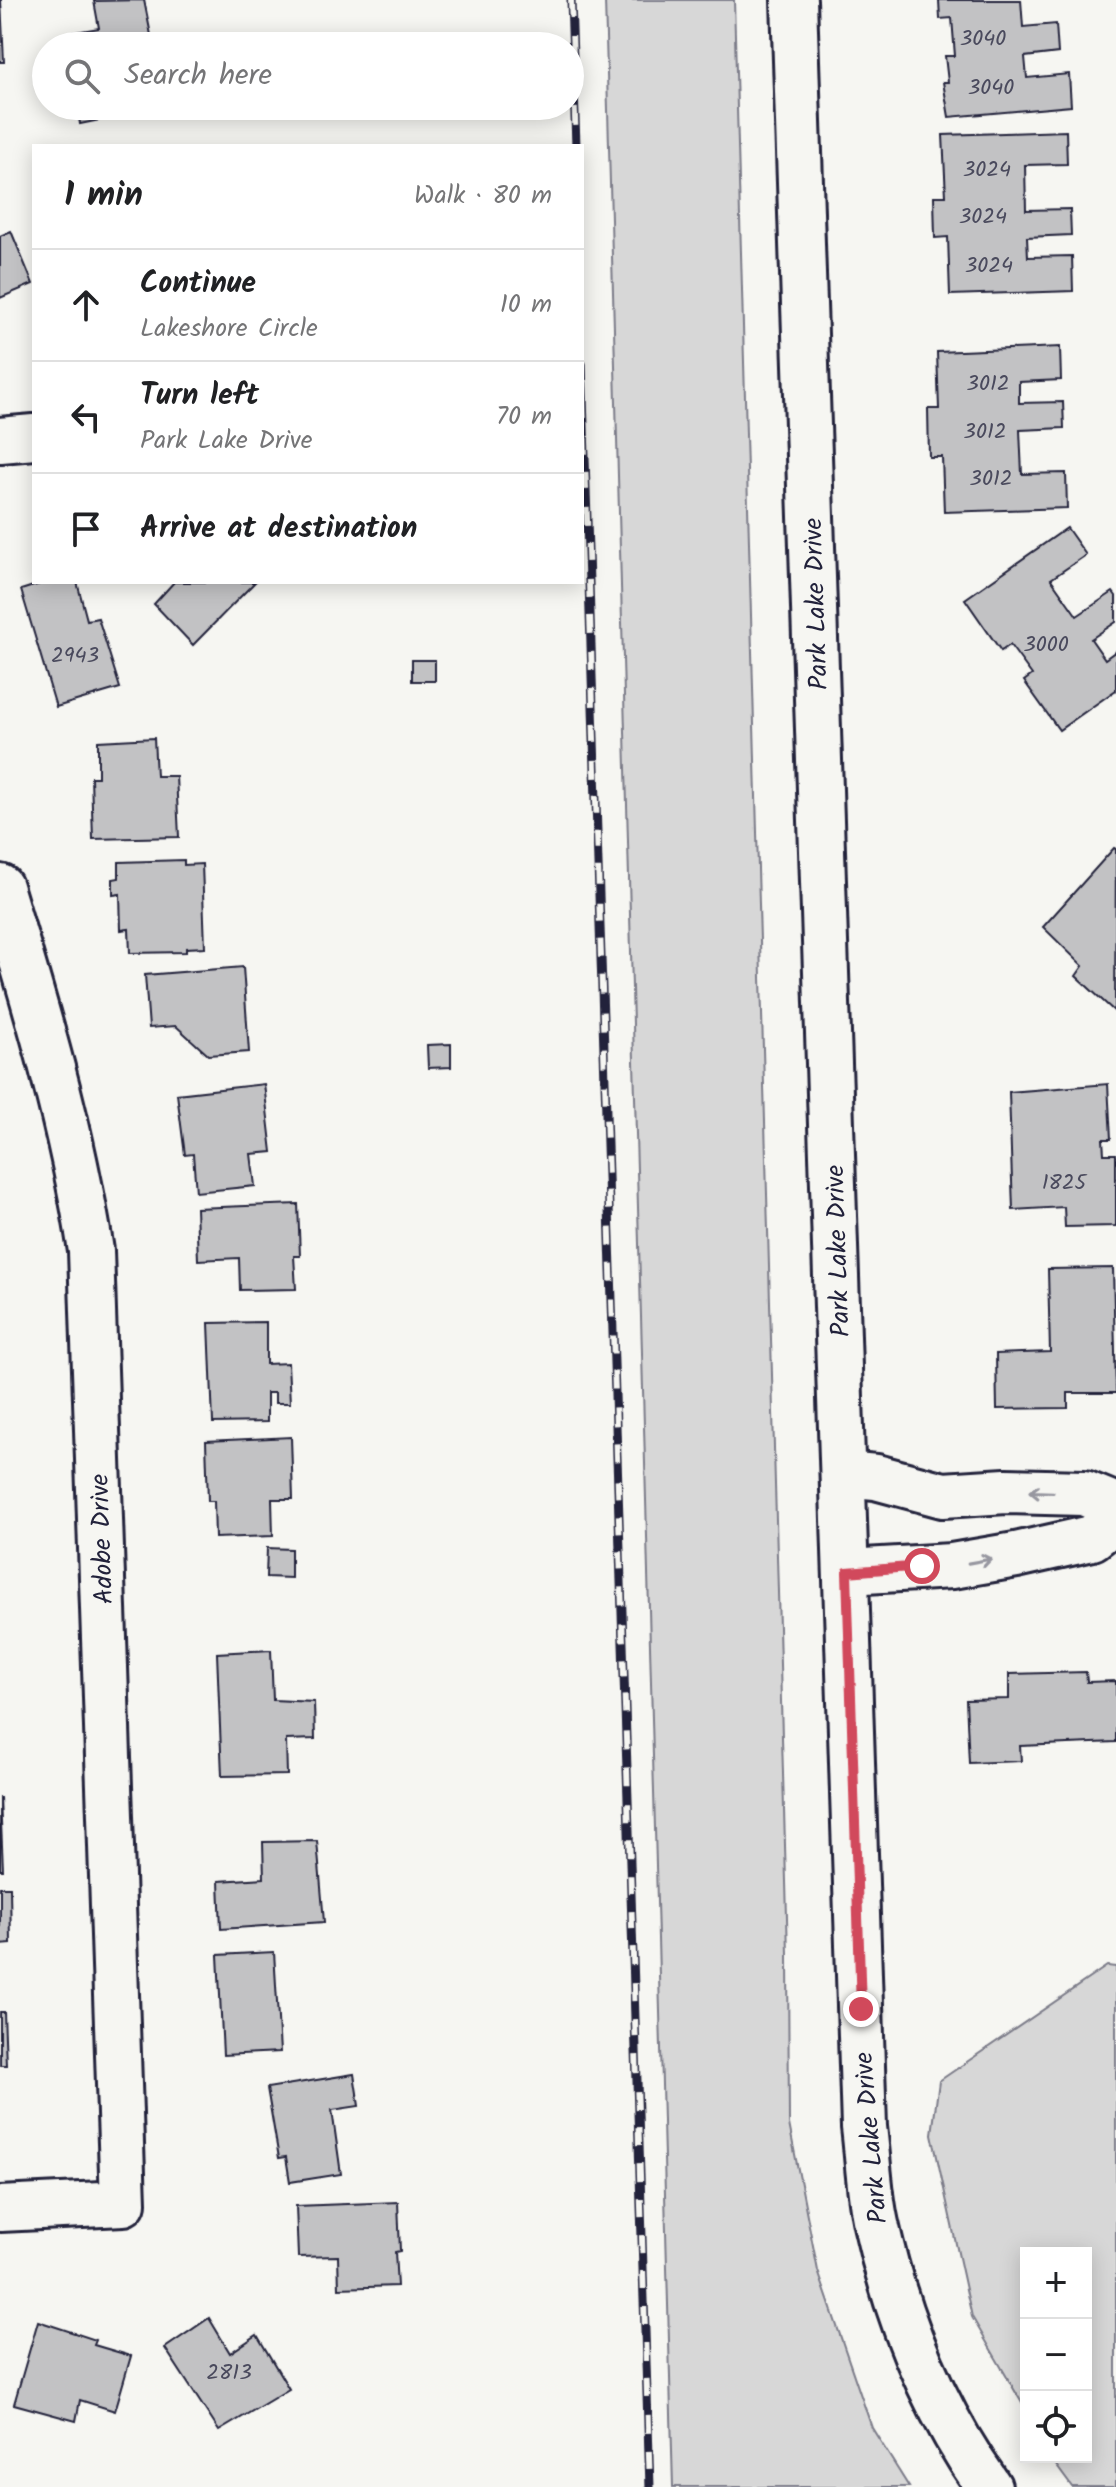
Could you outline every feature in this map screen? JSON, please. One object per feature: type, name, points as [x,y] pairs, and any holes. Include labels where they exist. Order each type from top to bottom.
[{"type":"street","name":"Park Lake Drive","points":[[794,0],[864,2127],[875,2221],[896,2303],[926,2381],[960,2445],[986,2483]]},
{"type":"street","points":[[0,440],[32,437]]},
{"type":"street","name":"Adobe Drive","points":[[0,887],[61,1099],[79,1174],[91,1251],[123,2203],[0,2209]]},
{"type":"street","points":[[844,1474],[876,1477],[943,1495],[1006,1491],[1084,1493],[1116,1506]]},
{"type":"street","points":[[847,1572],[952,1566],[1016,1555],[1092,1538],[1116,1519]]},
{"type":"shaded area","points":[[605,0],[734,0],[788,1954],[789,2124],[818,2271],[872,2428],[909,2487],[673,2487]]},
{"type":"shaded area","points":[[1107,1966],[1116,1967],[1116,2487],[1072,2487],[1054,2463],[1092,2463],[1092,2247],[1020,2247],[1020,2400],[972,2317],[932,2134],[939,2081]]},
{"type":"building","points":[[1,0],[4,62],[0,62]]},
{"type":"building","points":[[144,0],[150,32],[76,32],[99,28],[94,1]]},
{"type":"building","points":[[939,0],[1021,0],[1023,27],[1056,24],[1058,53],[1025,57],[1027,78],[1069,74],[1071,106],[949,117],[943,82],[948,82],[945,56],[955,56],[952,18],[940,19]]},
{"type":"building","points":[[79,120],[100,120],[80,124]]},
{"type":"building","points":[[1066,131],[1067,164],[1025,165],[1026,210],[1070,209],[1071,235],[1027,237],[1028,257],[1072,256],[1073,291],[950,295],[948,237],[935,238],[934,196],[946,196],[943,135]]},
{"type":"building","points":[[11,231],[32,284],[0,298],[0,236]]},
{"type":"building","points":[[1060,347],[1061,380],[1019,382],[1019,403],[1063,402],[1064,428],[1020,430],[1022,474],[1066,473],[1067,508],[944,512],[942,457],[929,457],[928,409],[939,409],[937,352]]},
{"type":"building","points":[[1067,528],[1086,555],[1051,579],[1077,616],[1113,592],[1116,596],[1116,622],[1091,639],[1105,659],[1116,651],[1116,690],[1059,730],[1024,681],[1032,675],[1010,645],[1001,651],[965,599]]},
{"type":"building","points":[[40,584],[78,584],[87,620],[98,618],[120,688],[56,707],[21,590]]},
{"type":"building","points":[[172,584],[253,584],[193,645],[154,604]]},
{"type":"building","points":[[412,660],[435,660],[435,681],[412,681]]},
{"type":"building","points":[[154,738],[156,776],[176,776],[179,837],[93,839],[91,777],[98,777],[98,741]]},
{"type":"building","points":[[1114,848],[1115,1012],[1076,976],[1083,966],[1043,927]]},
{"type":"building","points":[[184,860],[184,865],[202,864],[205,947],[186,948],[186,952],[130,953],[129,929],[121,930],[120,894],[113,895],[113,879],[119,878],[119,862]]},
{"type":"building","points":[[243,967],[249,1052],[208,1055],[176,1026],[149,1028],[145,975]]},
{"type":"building","points":[[451,1044],[451,1067],[428,1068],[427,1045]]},
{"type":"building","points":[[264,1084],[272,1152],[251,1154],[255,1186],[196,1192],[193,1154],[185,1155],[177,1094]]},
{"type":"building","points":[[1108,1084],[1111,1139],[1103,1139],[1104,1154],[1116,1154],[1116,1226],[1065,1227],[1064,1207],[1013,1210],[1009,1092]]},
{"type":"building","points":[[298,1204],[300,1256],[294,1256],[296,1289],[240,1290],[239,1258],[198,1260],[196,1208]]},
{"type":"building","points":[[1113,1268],[1116,1393],[1068,1393],[1068,1408],[997,1409],[996,1354],[1050,1352],[1048,1269]]},
{"type":"building","points":[[266,1322],[266,1364],[288,1363],[290,1403],[275,1403],[275,1393],[267,1393],[267,1422],[213,1423],[209,1323]]},
{"type":"building","points":[[291,1437],[293,1499],[272,1499],[273,1536],[215,1538],[214,1501],[208,1501],[206,1441]]},
{"type":"building","points":[[267,1548],[291,1549],[291,1578],[266,1577]]},
{"type":"building","points":[[271,1650],[273,1700],[314,1702],[315,1739],[286,1740],[287,1775],[222,1776],[217,1653]]},
{"type":"building","points":[[1086,1672],[1087,1682],[1116,1681],[1116,1742],[1020,1746],[1021,1761],[969,1763],[966,1700],[1009,1699],[1009,1674]]},
{"type":"building","points":[[0,1797],[3,1870],[0,1870]]},
{"type":"building","points":[[317,1841],[324,1922],[221,1929],[219,1881],[264,1878],[263,1842]]},
{"type":"building","points":[[0,1887],[10,1887],[11,1944],[0,1945]]},
{"type":"building","points":[[274,1952],[280,2052],[223,2055],[218,1955]]},
{"type":"building","points":[[0,2012],[4,2012],[6,2065],[0,2065]]},
{"type":"building","points":[[354,2074],[359,2106],[332,2110],[341,2174],[290,2182],[286,2157],[279,2158],[267,2088]]},
{"type":"building","points":[[398,2202],[400,2251],[395,2252],[397,2286],[339,2288],[338,2256],[298,2257],[296,2206]]},
{"type":"building","points":[[209,2318],[230,2353],[257,2335],[289,2389],[219,2431],[165,2348]]},
{"type":"building","points":[[38,2321],[96,2340],[94,2345],[131,2356],[115,2411],[80,2400],[76,2421],[14,2404]]},
{"type":"railway","points":[[571,0],[572,32]]},
{"type":"railway","points":[[575,120],[576,144]]},
{"type":"railway","points":[[584,426],[650,2487]]},
{"type":"route","points":[[861,2009],[847,1572],[922,1566]]}]
